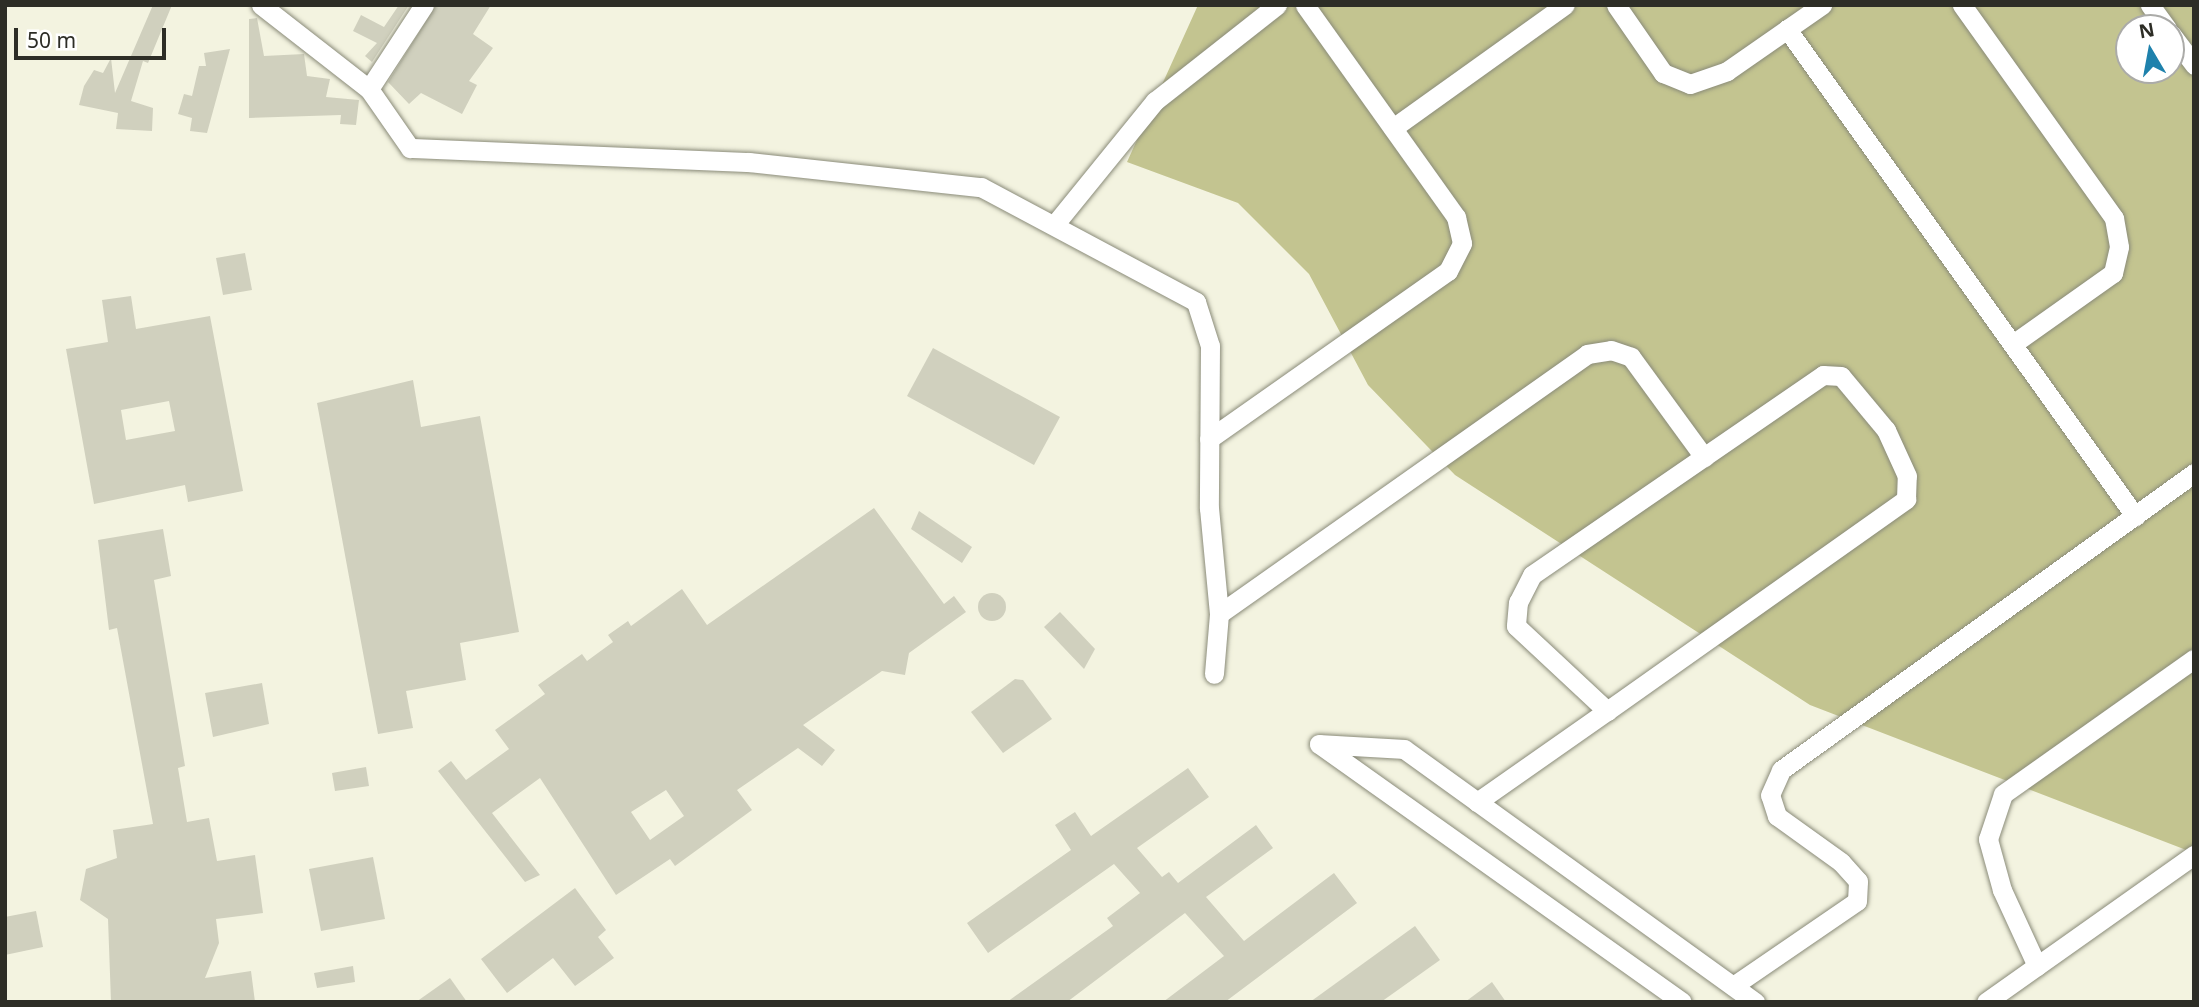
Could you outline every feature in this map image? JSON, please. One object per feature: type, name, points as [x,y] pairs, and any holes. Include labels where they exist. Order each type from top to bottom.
[{"type":"street","points":[[261,5],[369,89],[410,148],[749,162],[981,187],[1055,223],[1196,302],[1210,346],[1209,508],[1219,614],[1214,674]]},
{"type":"street","points":[[369,89],[424,5]]},
{"type":"street","points":[[1055,223],[1155,101],[1277,5]]},
{"type":"street","points":[[1209,439],[1448,271],[1462,243],[1456,217],[1306,5]]},
{"type":"street","points":[[1393,128],[1565,5]]},
{"type":"street","points":[[1616,5],[1663,73],[1690,84],[1727,71],[1822,5]]},
{"type":"street","points":[[1962,5],[2114,218],[2119,247],[2113,273],[2014,342]]},
{"type":"street","points":[[1787,29],[2014,342],[2135,516]]},
{"type":"street","points":[[1219,614],[1587,354],[1611,350],[1632,357],[1704,457]]},
{"type":"street","points":[[1477,802],[1607,711],[1906,499],[1907,476],[1886,430],[1840,376],[1823,375],[1532,576],[1518,603],[1516,626],[1607,711]]},
{"type":"street","points":[[1733,986],[1857,901],[1858,881],[1841,862],[1777,816],[1770,795],[1780,770],[2194,473]]},
{"type":"street","points":[[2037,966],[2002,890],[1988,839],[2003,794],[2194,659]]},
{"type":"street","points":[[1682,1002],[1319,744],[1404,749],[1755,1002]]},
{"type":"street","points":[[1986,1002],[2194,855]]},
{"type":"green space","points":[[1198,5],[2194,5],[2194,853],[1810,705],[1455,475],[1368,385],[1309,274],[1238,203],[1127,162]]},
{"type":"building","points":[[153,5],[172,5],[148,63],[143,61],[131,101],[153,108],[152,131],[116,129],[118,113],[79,105],[84,86],[94,70],[103,73],[111,58],[115,93]]},
{"type":"building","points":[[399,5],[409,5],[372,62],[365,56],[377,43],[353,31],[361,15],[384,27]]},
{"type":"building","points":[[436,5],[491,5],[473,34],[493,48],[469,81],[477,85],[462,114],[421,93],[409,104],[388,82]]},
{"type":"building","points":[[257,18],[264,56],[304,54],[307,76],[330,79],[326,97],[359,100],[356,125],[340,124],[341,115],[249,118],[249,19]]},
{"type":"building","points":[[230,49],[207,133],[190,131],[192,118],[178,114],[184,94],[192,96],[199,66],[206,66],[204,53]]},
{"type":"building","points":[[245,253],[252,290],[223,295],[216,258]]},
{"type":"building","points":[[131,296],[136,329],[210,316],[243,491],[188,502],[185,485],[94,504],[66,349],[108,342],[102,300]],"holes":[[[169,401],[175,431],[126,440],[121,410]]]},
{"type":"building","points":[[933,348],[1060,417],[1034,465],[907,396]]},
{"type":"building","points":[[413,380],[421,427],[480,416],[519,632],[460,643],[466,680],[406,691],[413,728],[378,734],[317,403]]},
{"type":"building","points":[[874,508],[944,604],[954,596],[966,612],[909,653],[905,675],[882,671],[803,725],[835,750],[822,766],[798,748],[737,790],[752,810],[675,866],[670,859],[616,895],[540,778],[492,813],[540,875],[525,882],[438,771],[451,761],[466,780],[509,749],[495,730],[545,694],[538,685],[582,654],[587,661],[613,642],[608,635],[628,621],[631,626],[682,589],[707,625]],"holes":[[[666,790],[684,816],[650,840],[631,812]]]},
{"type":"building","points":[[919,511],[972,547],[962,563],[911,529]]},
{"type":"building","points":[[163,529],[171,576],[154,580],[185,766],[178,768],[187,822],[209,818],[217,861],[255,855],[263,913],[216,919],[219,943],[205,978],[251,971],[255,1002],[111,1002],[108,919],[80,900],[86,869],[117,858],[113,830],[153,824],[117,628],[109,630],[98,540]]},
{"type":"building","points":[[992,593],[1002,597],[1006,607],[1002,617],[992,621],[982,617],[978,607],[982,597]]},
{"type":"building","points":[[1060,612],[1095,649],[1084,669],[1044,627]]},
{"type":"building","points":[[1015,679],[1023,680],[1052,719],[1003,753],[971,712]]},
{"type":"building","points":[[262,683],[269,724],[213,737],[205,693]]},
{"type":"building","points":[[366,767],[369,786],[335,791],[332,773]]},
{"type":"building","points":[[1188,768],[1209,797],[1137,848],[1162,877],[1169,872],[1178,883],[1256,825],[1273,848],[1206,897],[1244,941],[1334,873],[1357,903],[1225,1002],[1163,1002],[1224,956],[1185,913],[1067,1002],[1007,1002],[1113,926],[1107,918],[1140,893],[1114,864],[988,953],[967,923],[1071,850],[1055,825],[1075,812],[1091,836]]},
{"type":"building","points":[[373,857],[385,919],[321,931],[309,869]]},
{"type":"building","points":[[575,888],[606,930],[598,937],[614,958],[575,986],[553,958],[507,993],[481,959]]},
{"type":"building","points":[[36,911],[43,947],[5,955],[5,917]]},
{"type":"building","points":[[1415,926],[1440,960],[1381,1002],[1310,1002]]},
{"type":"building","points":[[353,966],[355,982],[317,988],[314,973]]},
{"type":"building","points":[[450,978],[467,1002],[416,1002]]},
{"type":"building","points":[[1492,982],[1506,1002],[1465,1002]]}]
